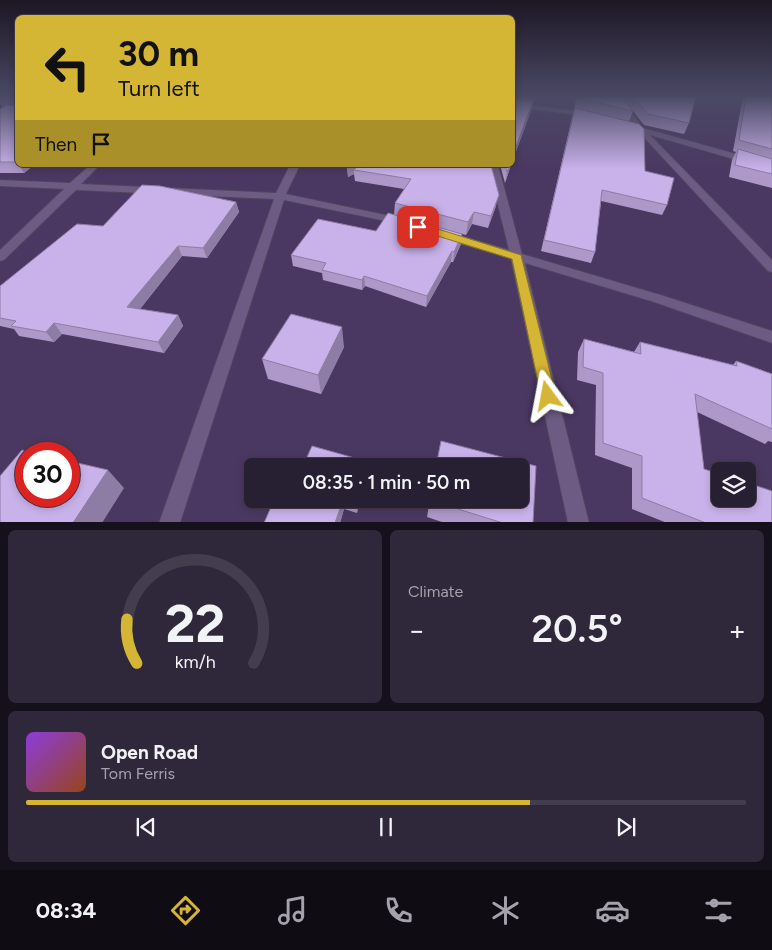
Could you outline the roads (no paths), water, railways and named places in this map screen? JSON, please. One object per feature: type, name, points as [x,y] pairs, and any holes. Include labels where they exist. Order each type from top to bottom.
[{"type":"street","points":[[634,120],[772,268]]},
{"type":"street","points":[[622,125],[772,167]]},
{"type":"street","points":[[0,257],[93,167]]},
{"type":"street","points":[[169,522],[280,196],[294,167]]},
{"type":"street","points":[[494,167],[517,257],[578,522]]},
{"type":"street","points":[[0,183],[280,196],[411,224]]},
{"type":"street","points":[[437,232],[659,300],[772,338]]}]
